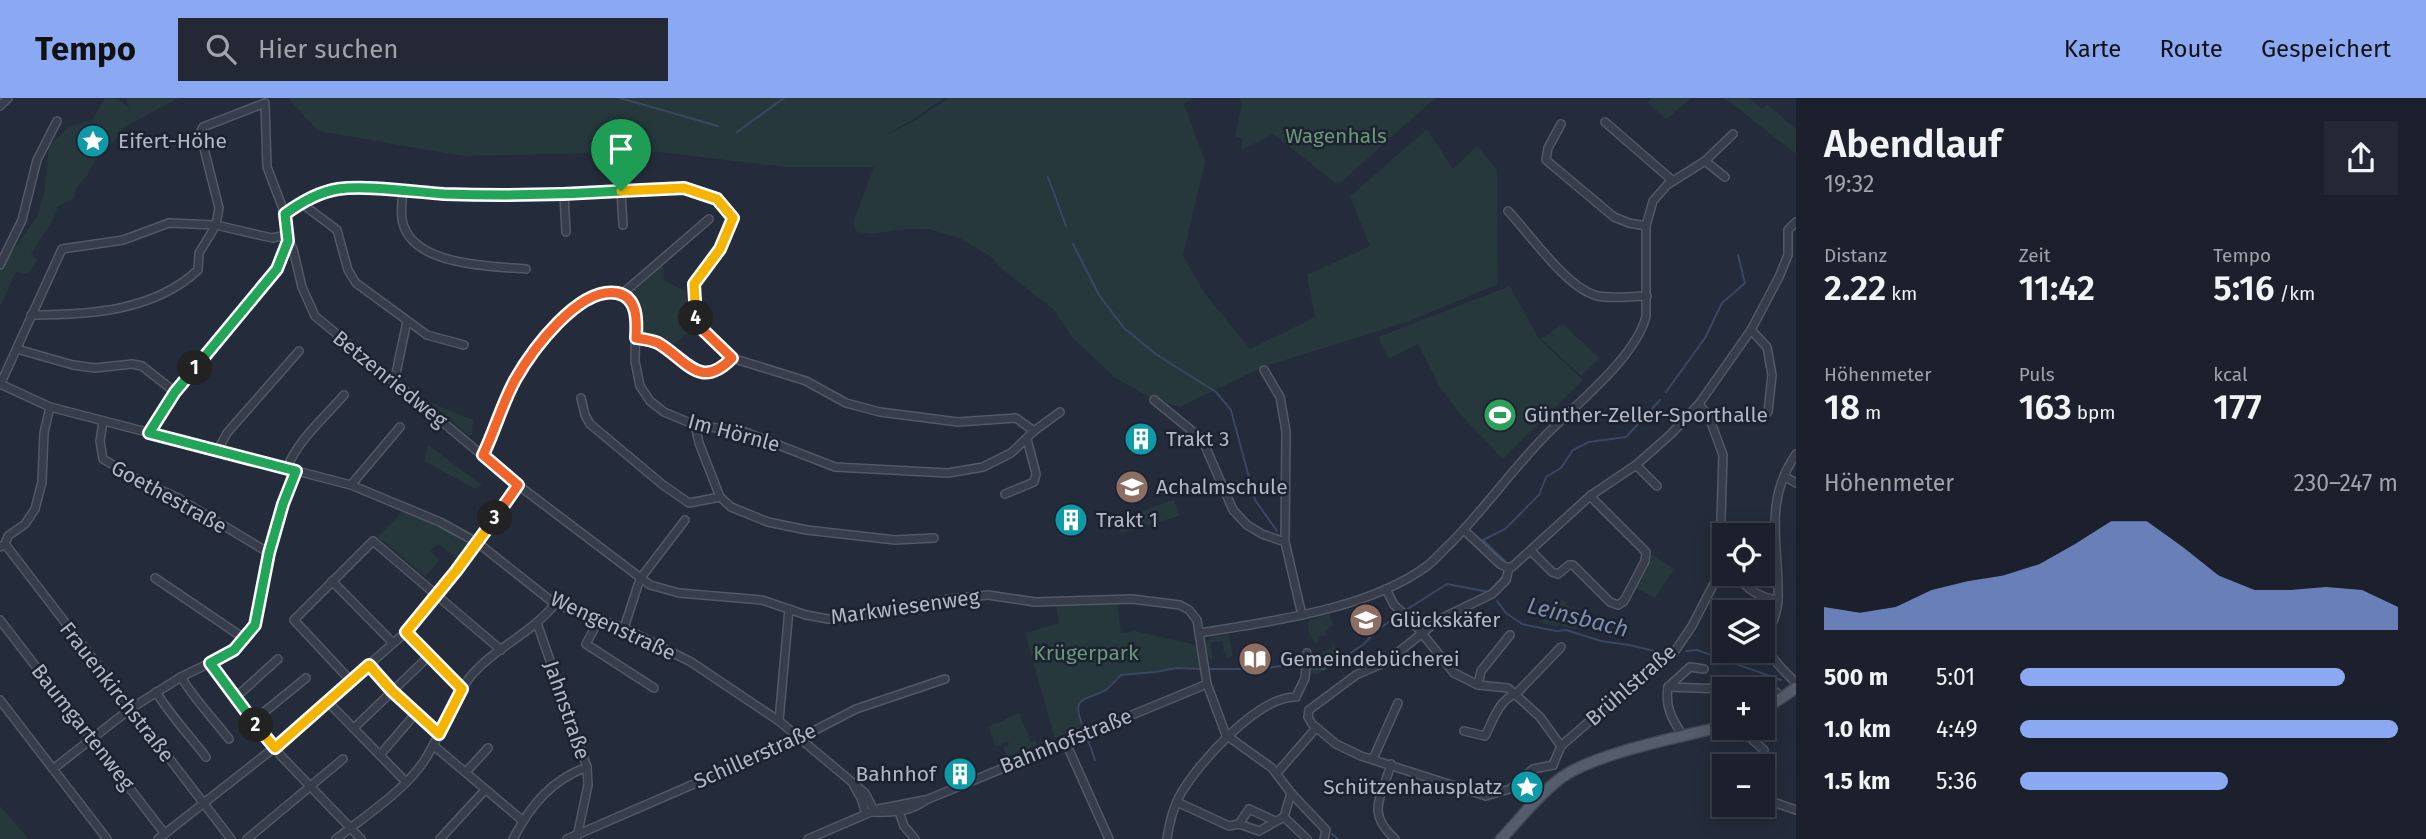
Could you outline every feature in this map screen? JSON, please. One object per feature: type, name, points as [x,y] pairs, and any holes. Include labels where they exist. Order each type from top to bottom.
[{"type":"main road","points":[[1775,703],[1796,685]]},
{"type":"main road","points":[[1500,839],[1563,777],[1600,759],[1712,729]]},
{"type":"street","points":[[0,106],[8,98]]},
{"type":"street","name":"Betzenriedweg","points":[[216,225],[219,208],[200,133],[203,127],[265,103],[267,167],[285,214],[287,238],[293,249],[302,287],[315,316],[518,485],[640,579]]},
{"type":"street","points":[[0,265],[22,220],[37,160],[57,121]]},
{"type":"street","points":[[1605,122],[1673,181]]},
{"type":"street","points":[[1561,124],[1548,148],[1546,160],[1614,216],[1629,223],[1646,226]]},
{"type":"street","points":[[1324,839],[1326,830],[1291,793],[1277,773],[1226,735],[1206,684],[1200,633],[1302,615],[1386,589],[1427,566],[1464,530],[1548,432],[1617,364],[1629,348],[1644,326],[1647,296],[1646,226],[1653,201],[1661,190],[1705,161],[1733,134]]},
{"type":"street","points":[[1705,161],[1726,177]]},
{"type":"street","points":[[285,214],[325,192],[339,189],[480,195],[564,195],[684,188],[717,199],[733,218],[720,249],[694,284],[696,320],[732,358],[806,381],[846,403],[880,412],[958,422],[1016,418],[1034,431]]},
{"type":"street","points":[[621,191],[623,225]]},
{"type":"street","points":[[403,192],[402,221],[412,243],[432,254],[449,259],[527,269]]},
{"type":"street","points":[[564,195],[566,232]]},
{"type":"street","points":[[302,203],[337,230],[348,270],[356,283],[427,335],[464,345]]},
{"type":"street","points":[[1508,211],[1547,256],[1584,290],[1605,296],[1647,296]]},
{"type":"street","points":[[483,455],[516,379],[545,338],[578,305],[593,295],[607,291],[622,294],[709,219]]},
{"type":"street","points":[[1464,530],[1500,564],[1509,568],[1516,565],[1590,496],[1636,465],[1671,434],[1699,404],[1751,330],[1788,255],[1788,230],[1796,222]]},
{"type":"street","points":[[0,384],[62,249],[123,240],[169,223],[216,225],[272,238],[287,238],[271,277],[175,392],[149,433]]},
{"type":"street","points":[[32,315],[108,311],[161,295],[183,284],[198,270],[199,253],[216,225]]},
{"type":"street","name":"Im Hörnle","points":[[622,294],[631,301],[636,314],[635,361],[640,386],[650,401],[664,412],[695,425],[745,432],[835,467],[948,473],[984,467],[1012,453],[1034,431],[1060,412]]},
{"type":"street","points":[[394,383],[407,321]]},
{"type":"street","points":[[1751,330],[1767,347],[1772,375],[1768,412]]},
{"type":"street","points":[[636,338],[655,342],[697,373],[711,373],[732,358]]},
{"type":"street","points":[[17,349],[73,365],[95,368],[132,364],[142,366],[175,392]]},
{"type":"street","points":[[218,450],[227,433],[299,351]]},
{"type":"street","points":[[1264,370],[1280,397],[1286,431],[1285,542],[1302,615]]},
{"type":"street","name":"Wengenstraße","points":[[0,384],[50,407],[351,485],[422,513],[478,542],[555,604],[624,628],[691,662],[800,738],[852,782],[871,812]]},
{"type":"street","points":[[286,468],[301,443],[344,395]]},
{"type":"street","points":[[581,398],[590,425],[663,485],[689,503],[720,496]]},
{"type":"street","points":[[1154,400],[1202,439],[1233,510],[1247,525],[1285,542]]},
{"type":"street","points":[[1699,404],[1709,417],[1723,456],[1722,523]]},
{"type":"street","points":[[2,545],[8,536],[26,524],[35,509],[42,482],[44,433],[50,407]]},
{"type":"street","name":"Goethestraße","points":[[103,422],[100,441],[103,459],[178,498],[269,553]]},
{"type":"street","points":[[695,425],[699,443],[720,496],[731,507],[768,522],[807,530],[895,540],[934,538]]},
{"type":"street","points":[[351,485],[400,427]]},
{"type":"street","points":[[1005,494],[1034,482],[1036,474],[1027,439]]},
{"type":"street","points":[[1796,454],[1777,494],[1774,511],[1778,613],[1768,636],[1768,648],[1773,658],[1796,685]]},
{"type":"street","points":[[1636,465],[1657,486]]},
{"type":"street","points":[[53,769],[156,692],[234,650],[245,639],[255,625],[269,553],[296,471]]},
{"type":"street","points":[[1784,476],[1796,483]]},
{"type":"street","points":[[162,836],[275,748],[406,632],[478,542],[518,485]]},
{"type":"street","points":[[1531,551],[1552,572],[1558,574],[1573,565],[1610,602],[1618,605],[1624,601],[1645,561],[1646,552],[1590,496]]},
{"type":"street","points":[[624,628],[640,579],[685,520]]},
{"type":"street","points":[[351,681],[294,620],[373,541],[501,650]]},
{"type":"street","name":"Frauenkirchstraße","points":[[2,545],[231,839]]},
{"type":"street","points":[[1308,710],[1356,675],[1386,662],[1440,619],[1492,594],[1506,580],[1509,568]]},
{"type":"street","points":[[155,578],[245,639]]},
{"type":"street","name":"Markwiesenweg","points":[[640,579],[650,585],[678,593],[761,600],[817,617],[837,619],[980,595],[1000,595],[1035,602],[1147,600],[1180,605],[1189,610],[1197,620],[1200,633]]},
{"type":"street","points":[[332,580],[393,643]]},
{"type":"street","name":"Brühlstraße","points":[[1553,765],[1561,746],[1646,672],[1675,651],[1692,626],[1713,586]]},
{"type":"street","points":[[1748,586],[1767,599],[1778,600]]},
{"type":"street","points":[[1386,589],[1394,605],[1412,621],[1454,673],[1478,685],[1508,688],[1540,717],[1561,746]]},
{"type":"street","points":[[336,839],[406,782],[421,765],[462,689],[480,667],[537,623],[555,604]]},
{"type":"street","points":[[779,721],[789,609]]},
{"type":"street","points":[[600,618],[586,644],[654,688]]},
{"type":"street","name":"Baumgartenweg","points":[[0,620],[92,739],[162,836]]},
{"type":"street","name":"Jahnstraße","points":[[537,623],[587,767],[588,785],[577,837]]},
{"type":"street","points":[[406,632],[462,689]]},
{"type":"street","points":[[1478,685],[1482,671],[1510,635]]},
{"type":"street","points":[[1464,732],[1485,736],[1507,696],[1516,694],[1561,647]]},
{"type":"street","points":[[1296,697],[1303,685],[1307,653]]},
{"type":"street","points":[[354,728],[429,656]]},
{"type":"street","points":[[235,698],[278,660]]},
{"type":"street","points":[[210,663],[275,748],[361,839]]},
{"type":"street","points":[[369,665],[392,691],[439,734]]},
{"type":"street","points":[[1683,736],[1670,716],[1666,702],[1668,687],[1690,667],[1704,669]]},
{"type":"street","points":[[181,677],[199,705],[208,712],[229,739]]},
{"type":"street","points":[[253,721],[306,678]]},
{"type":"street","name":"Schillerstraße","points":[[567,839],[577,837],[800,738],[856,709],[945,679]]},
{"type":"street","name":"Bahnhofstraße","points":[[808,839],[871,812],[918,806],[926,800],[1065,741],[1206,684]]},
{"type":"street","points":[[1668,687],[1724,689],[1765,686],[1783,698]]},
{"type":"street","points":[[156,692],[170,715],[206,757]]},
{"type":"street","points":[[1296,697],[1308,710],[1308,717],[1317,728],[1336,744],[1373,760],[1459,789],[1486,796],[1510,789],[1533,769],[1553,765],[1563,777]]},
{"type":"street","points":[[1167,839],[1177,802],[1188,783],[1220,746],[1226,735],[1252,715],[1284,699],[1296,697]]},
{"type":"street","points":[[0,700],[107,839]]},
{"type":"street","points":[[327,701],[406,782]]},
{"type":"street","points":[[1373,760],[1398,703]]},
{"type":"street","points":[[380,755],[416,713]]},
{"type":"street","points":[[1277,773],[1317,728]]},
{"type":"street","points":[[1753,740],[1764,750]]},
{"type":"street","points":[[1065,741],[1109,839]]},
{"type":"street","points":[[433,745],[523,821]]},
{"type":"street","points":[[466,772],[488,748]]},
{"type":"street","points":[[247,839],[343,759]]},
{"type":"street","points":[[1391,764],[1377,807],[1378,818],[1395,839]]},
{"type":"street","points":[[513,839],[532,806],[558,781],[587,767]]},
{"type":"street","points":[[439,839],[485,789]]},
{"type":"street","points":[[1177,802],[1228,826],[1238,824],[1259,831],[1284,817],[1291,793]]},
{"type":"street","points":[[1775,803],[1795,808]]},
{"type":"street","points":[[898,808],[904,826],[915,839]]},
{"type":"street","points":[[1238,824],[1249,809],[1275,821]]},
{"type":"street","points":[[1284,817],[1307,839]]},
{"type":"green space","points":[[105,98],[118,99],[129,108],[126,98],[179,98],[124,127],[120,135],[98,156],[87,176],[76,188],[74,198],[58,206],[54,218],[31,254],[37,260],[28,274],[16,272],[0,306],[0,269],[37,217],[44,193],[49,147],[69,126],[92,120]]},
{"type":"green space","points":[[288,98],[945,98],[885,135],[911,123],[948,98],[1193,98],[1184,104],[1205,162],[1183,255],[1203,291],[1250,349],[1315,317],[1307,275],[1370,246],[1350,196],[1427,129],[1453,169],[1477,146],[1497,170],[1498,284],[1407,322],[1263,367],[1180,407],[1154,400],[1114,377],[1072,337],[1053,309],[1003,270],[990,256],[959,238],[929,229],[873,234],[857,232],[853,223],[874,167],[785,167],[659,152],[463,156],[318,131]]},
{"type":"green space","name":"Wagenhals","points":[[1240,98],[1435,98],[1338,185],[1273,134],[1242,150],[1242,139],[1235,136],[1242,104]]},
{"type":"green space","points":[[1650,98],[1692,98],[1666,119],[1648,103]]},
{"type":"green space","points":[[1725,98],[1750,98],[1762,109],[1767,104],[1796,129],[1796,154]]},
{"type":"green space","points":[[663,262],[664,280],[685,291],[694,329],[671,346],[645,334],[629,292]]},
{"type":"green space","points":[[1510,286],[1539,339],[1583,380],[1503,459],[1459,413],[1440,387],[1418,344],[1389,359],[1378,337]]},
{"type":"green space","points":[[1563,324],[1599,358],[1581,376],[1541,339]]},
{"type":"green space","points":[[431,403],[473,420],[472,435],[468,435]]},
{"type":"green space","points":[[428,445],[482,485],[475,489],[424,461]]},
{"type":"green space","points":[[1174,499],[1179,516],[1121,533],[1118,521]]},
{"type":"green space","points":[[403,511],[442,526],[469,544],[460,561],[438,544],[430,551],[439,561],[426,575],[437,586],[378,537]]},
{"type":"green space","points":[[1652,554],[1674,569],[1655,598],[1634,587]]},
{"type":"green space","points":[[1563,599],[1570,609],[1562,617],[1558,627],[1539,622]]},
{"type":"green space","name":"Krügerpark","points":[[1117,604],[1121,633],[1135,631],[1196,645],[1200,668],[1176,667],[1121,675],[1106,689],[1080,702],[1078,711],[1082,727],[1055,738],[1025,633],[1059,623],[1056,606]]},
{"type":"green space","points":[[1572,605],[1596,631],[1584,624],[1574,629],[1561,626],[1563,618],[1573,610]]},
{"type":"green space","points":[[1329,614],[1333,626],[1325,630],[1326,635],[1318,637],[1319,642],[1315,644],[1309,633],[1308,621]]},
{"type":"green space","points":[[1229,634],[1233,656],[1226,658],[1225,653],[1221,654],[1224,651],[1222,641],[1210,642],[1213,659],[1210,661],[1207,640]]},
{"type":"green space","points":[[1333,642],[1343,662],[1316,675],[1310,671],[1310,661],[1332,648]]},
{"type":"green space","points":[[1019,713],[1031,742],[1035,740],[1037,745],[1008,757],[1003,747],[1009,745],[1008,741],[996,746],[988,727]]},
{"type":"green space","points":[[0,806],[29,839],[0,839]]},
{"type":"waterway","points":[[620,98],[718,126]]},
{"type":"waterway","points":[[737,132],[784,98]]},
{"type":"waterway","points":[[1048,177],[1066,226]]},
{"type":"waterway","points":[[1073,244],[1099,295],[1124,328],[1157,355],[1216,392],[1231,410],[1255,500],[1277,531]]},
{"type":"waterway","points":[[1666,392],[1705,338],[1722,303],[1745,283],[1738,255]]},
{"type":"waterway","points":[[1505,561],[1483,540],[1505,529],[1539,495],[1546,477],[1561,468],[1573,450],[1589,442],[1626,437],[1660,400]]},
{"type":"waterway","name":"Leinsbach","points":[[1406,610],[1447,584],[1489,592],[1502,577]]},
{"type":"waterway","name":"Leinsbach","points":[[1497,601],[1506,613],[1522,624],[1556,631],[1566,630],[1601,641],[1659,652]]},
{"type":"waterway","name":"Leinsbach","points":[[1307,668],[1323,669],[1334,664],[1364,644],[1375,632],[1401,613]]},
{"type":"waterway","name":"Leinsbach","points":[[1686,651],[1697,650],[1781,680]]},
{"type":"waterway","name":"Leinsbach","points":[[1206,669],[1260,669],[1289,665],[1302,667]]},
{"type":"waterway","name":"Leinsbach","points":[[1083,727],[1078,711],[1080,702],[1106,690],[1121,675],[1176,668],[1201,669]]},
{"type":"waterway","name":"Leinsbach","points":[[1088,740],[1095,760]]},
{"type":"waterway","points":[[1332,834],[1338,839]]},
{"type":"place","name":"Eifert-Höhe","points":[[93,141]]},
{"type":"place","name":"Günther-Zeller-Sporthalle","points":[[1500,415]]},
{"type":"place","name":"Trakt 3","points":[[1141,439]]},
{"type":"place","name":"Achalmschule","points":[[1132,487]]},
{"type":"place","name":"Trakt 1","points":[[1071,520]]},
{"type":"place","name":"Glückskäfer","points":[[1366,620]]},
{"type":"place","name":"Gemeindebücherei","points":[[1255,659]]},
{"type":"place","name":"Bahnhof","points":[[960,774]]},
{"type":"place","name":"Schützenhausplatz","points":[[1527,787]]},
{"type":"route","points":[[352,188],[480,195],[564,195],[621,191],[684,188],[717,199],[733,218],[720,249],[694,284],[696,320],[732,358],[711,373],[697,373],[655,342],[636,338],[636,314],[631,301],[622,294],[607,291],[593,295],[578,305],[545,338],[516,379],[483,455],[518,485],[456,571],[406,632],[462,689],[439,734],[392,691],[369,665],[275,748],[210,663],[234,650],[255,625],[269,553],[296,471],[149,433],[175,392],[277,269],[288,241],[285,214],[325,192],[352,188]]}]
